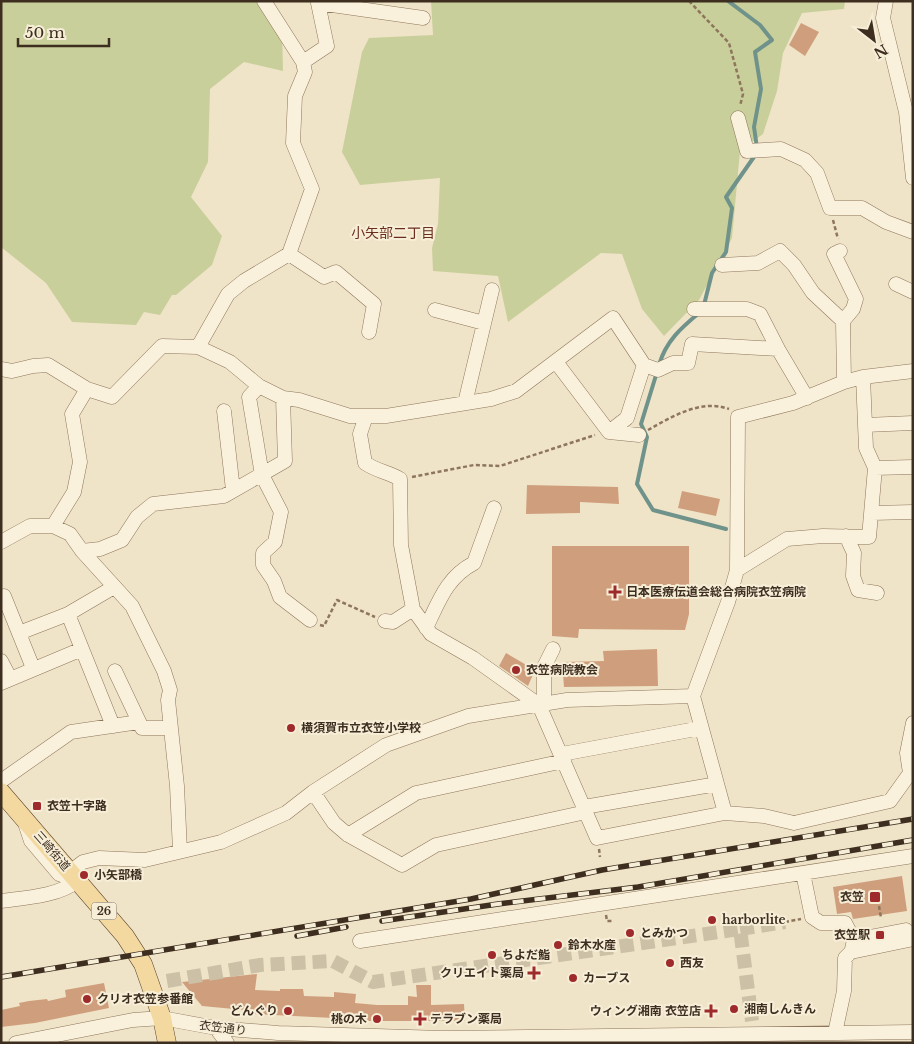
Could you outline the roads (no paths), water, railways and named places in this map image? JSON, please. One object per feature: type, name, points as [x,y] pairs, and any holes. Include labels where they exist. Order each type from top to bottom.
[{"type":"main road","name":"三崎街道","points":[[1,792],[125,936],[143,964],[162,1018],[167,1043]]},
{"type":"street","points":[[198,347],[228,294],[244,281],[289,254],[312,189],[293,143],[295,96],[305,72],[303,62],[264,1]]},
{"type":"street","points":[[886,1],[883,18],[906,112],[913,178]]},
{"type":"street","points":[[303,62],[326,46],[318,3],[422,18]]},
{"type":"street","points":[[738,118],[747,151],[781,149],[805,160],[817,173],[830,208],[862,208],[886,222],[913,232]]},
{"type":"street","points":[[840,250],[834,254],[856,299],[853,309],[843,321],[844,382]]},
{"type":"street","points":[[722,265],[758,263],[780,252],[794,265],[813,293],[843,321]]},
{"type":"street","points":[[289,254],[324,278],[336,272],[374,304],[369,332]]},
{"type":"street","points":[[896,284],[913,292]]},
{"type":"street","points":[[465,403],[492,290]]},
{"type":"street","points":[[694,309],[748,308],[760,314],[807,398]]},
{"type":"street","points":[[435,310],[484,323]]},
{"type":"street","points":[[1,369],[12,371],[48,365],[87,389],[112,397],[162,346],[198,347],[230,362],[259,386],[283,398],[350,416],[386,416],[491,399],[516,391],[613,318],[644,364],[658,370],[673,363],[688,363],[692,344],[778,349]]},
{"type":"street","points":[[556,362],[608,432],[639,435]]},
{"type":"street","points":[[608,432],[627,418],[644,364]]},
{"type":"street","points":[[725,812],[693,696],[728,602],[737,570],[738,417],[807,398],[844,382],[863,377],[913,371]]},
{"type":"street","points":[[737,570],[787,539],[823,536],[869,537],[875,468],[866,448],[863,377]]},
{"type":"street","points":[[259,386],[248,397],[262,475],[280,512],[275,542],[263,553],[263,565],[274,581],[280,597],[310,620]]},
{"type":"street","points":[[53,526],[74,492],[80,462],[72,414],[87,389]]},
{"type":"street","points":[[82,551],[100,549],[122,540],[137,517],[153,504],[224,496],[285,460],[283,398]]},
{"type":"street","points":[[224,411],[233,490]]},
{"type":"street","points":[[366,416],[360,434],[365,463],[374,469],[390,473],[400,479],[401,545],[412,609],[431,634],[473,658],[539,705],[597,838],[725,812],[764,816],[794,823],[890,800],[910,773],[907,753],[912,729]]},
{"type":"street","points":[[865,425],[913,423]]},
{"type":"street","points":[[875,468],[913,467]]},
{"type":"street","points":[[426,628],[442,594],[458,571],[474,563],[494,508]]},
{"type":"street","points":[[872,513],[913,512]]},
{"type":"street","points":[[1,542],[30,526],[53,526],[70,534],[82,551],[132,606],[164,671],[170,690],[168,700],[180,851]]},
{"type":"street","points":[[846,536],[854,553],[853,576],[858,590],[877,593]]},
{"type":"street","points":[[19,633],[68,614],[114,587]]},
{"type":"street","points":[[4,596],[33,668]]},
{"type":"street","points":[[385,621],[394,622],[412,609]]},
{"type":"street","points":[[68,614],[114,726]]},
{"type":"street","points":[[1,660],[5,681],[82,649]]},
{"type":"street","points":[[539,705],[544,696],[544,667],[553,649]]},
{"type":"street","points":[[115,671],[142,728],[171,728]]},
{"type":"street","points":[[1,901],[47,893],[72,886],[74,877],[83,862],[99,858],[144,860],[221,842],[286,813],[313,792],[386,745],[468,716],[567,700],[693,696]]},
{"type":"street","points":[[1,781],[71,732],[139,722]]},
{"type":"street","points":[[348,836],[416,793],[701,728]]},
{"type":"street","points":[[313,792],[334,823],[348,836],[402,866],[436,845],[585,809],[717,784]]},
{"type":"street","points":[[360,941],[913,856]]},
{"type":"street","points":[[803,873],[812,917],[821,923],[845,923],[853,946]]},
{"type":"street","points":[[835,1033],[844,991],[844,958],[853,946],[906,930],[913,939]]},
{"type":"street","name":"衣笠通り","points":[[16,1043],[133,1020],[162,1018],[216,1028],[278,1033],[460,1040],[692,1039],[835,1033],[910,1036]]},
{"type":"street","points":[[216,1028],[227,1043]]},
{"type":"waterway","points":[[728,1],[760,25],[772,40],[755,52],[761,89],[754,127],[757,148]]},
{"type":"waterway","points":[[704,305],[712,273],[726,252],[732,208],[726,197],[756,154]]},
{"type":"waterway","points":[[659,365],[670,342],[699,313]]},
{"type":"waterway","points":[[657,372],[641,424],[647,437],[637,484],[653,510],[726,529]]},
{"type":"tunnel","points":[[740,929],[785,922]]},
{"type":"tunnel","points":[[167,981],[260,965],[333,961],[373,982],[740,929],[752,1021]]},
{"type":"railway","points":[[1,977],[471,899],[602,870],[913,819]]},
{"type":"railway","points":[[382,921],[498,904],[638,887],[913,840]]},
{"type":"railway","points":[[297,936],[346,927]]},
{"type":"place","name":"日本医療伝道会総合病院衣笠病院","points":[[615,592]]},
{"type":"place","name":"衣笠病院教会","points":[[516,670]]},
{"type":"place","name":"横須賀市立衣笠小学校","points":[[291,728]]},
{"type":"place","name":"衣笠十字路","points":[[37,806]]},
{"type":"place","name":"小矢部橋","points":[[84,875]]},
{"type":"place","name":"衣笠","points":[[875,897]]},
{"type":"place","name":"harborlite","points":[[712,920]]},
{"type":"place","name":"とみかつ","points":[[630,933]]},
{"type":"place","name":"衣笠駅","points":[[880,935]]},
{"type":"place","name":"鈴木水産","points":[[558,945]]},
{"type":"place","name":"ちよだ鮨","points":[[492,955]]},
{"type":"place","name":"西友","points":[[670,963]]},
{"type":"place","name":"クリエイト薬局","points":[[534,973]]},
{"type":"place","name":"カーブス","points":[[573,978]]},
{"type":"place","name":"クリオ衣笠参番館","points":[[87,999]]},
{"type":"place","name":"湘南しんきん","points":[[734,1009]]},
{"type":"place","name":"どんぐり","points":[[288,1011]]},
{"type":"place","name":"ウィング湘南 衣笠店","points":[[711,1011]]},
{"type":"place","name":"桃の木","points":[[377,1019]]},
{"type":"place","name":"テラブン薬局","points":[[420,1019]]},
{"type":"district","name":"小矢部二丁目","points":[[393,233]]}]
